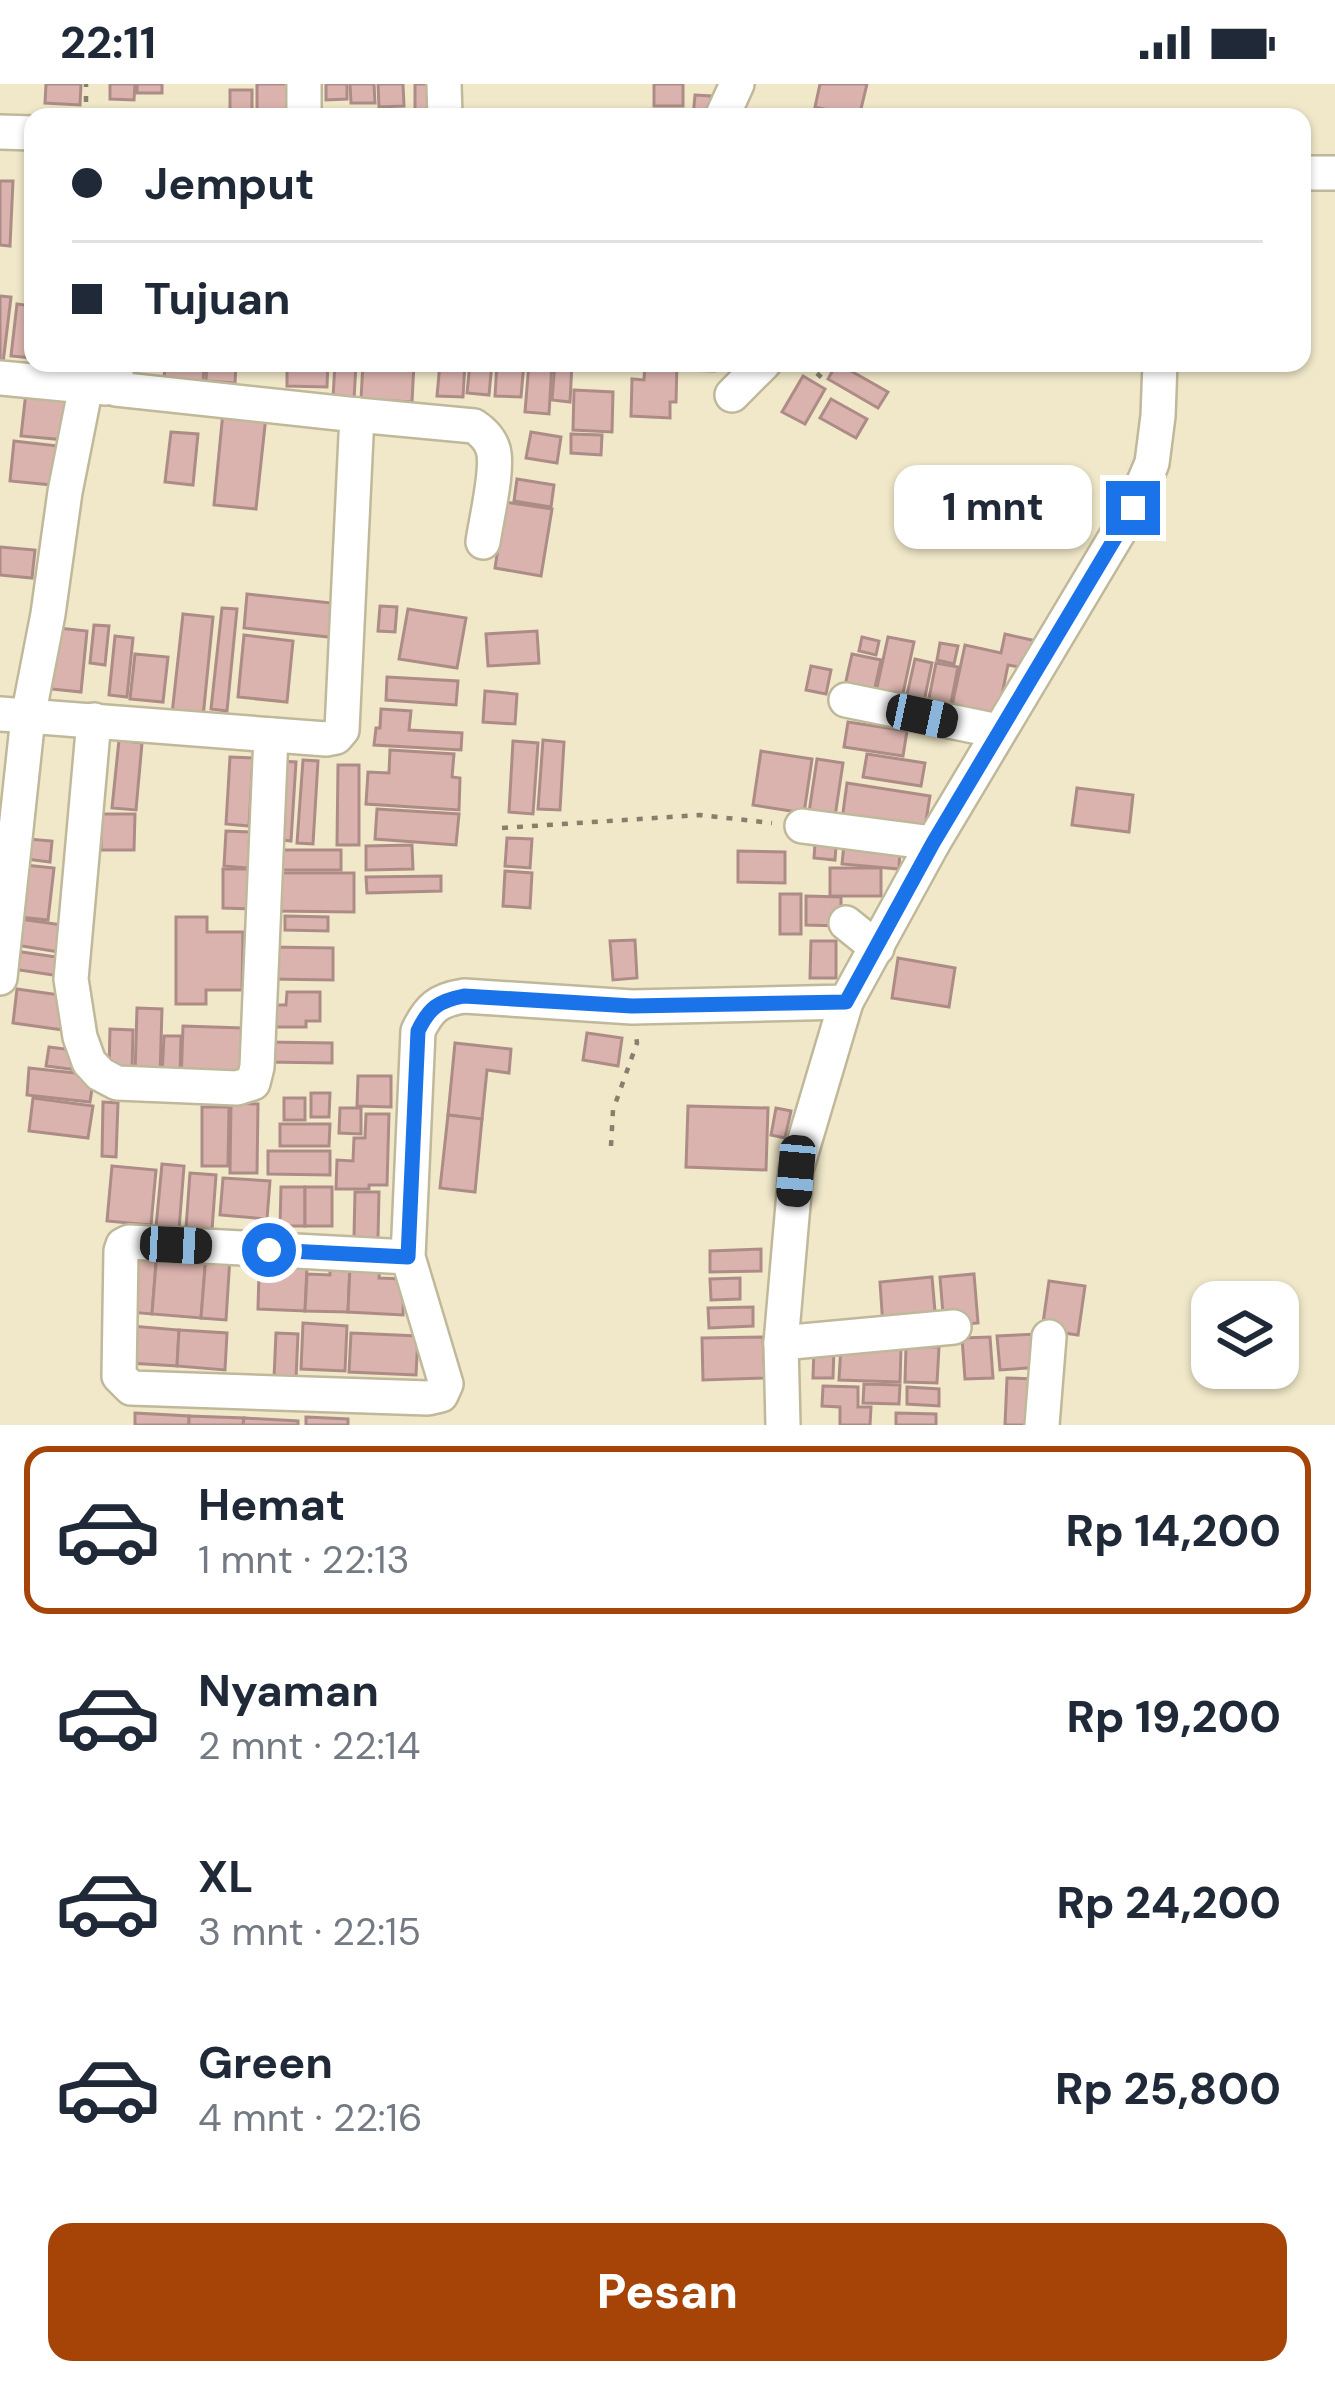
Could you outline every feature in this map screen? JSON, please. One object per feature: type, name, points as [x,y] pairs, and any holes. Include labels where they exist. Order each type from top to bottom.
[{"type":"street","points":[[732,395],[755,372]]},
{"type":"street","points":[[783,1425],[781,1343],[796,1171],[846,1002],[998,731],[1133,508],[1152,463],[1160,372]]},
{"type":"street","points":[[0,378],[106,379],[357,415],[474,426],[493,446],[495,461],[483,542]]},
{"type":"street","points":[[0,978],[14,716],[47,614],[65,492],[106,379]]},
{"type":"street","points":[[14,716],[336,737],[342,730],[357,415]]},
{"type":"street","points":[[846,700],[998,731]]},
{"type":"street","points":[[94,721],[71,979],[89,1062],[117,1083],[237,1088],[253,1083],[271,736]]},
{"type":"street","points":[[802,826],[933,843]]},
{"type":"street","points":[[846,923],[877,948]]},
{"type":"street","points":[[408,1257],[130,1242],[121,1251],[119,1376],[131,1388],[441,1395],[446,1384],[408,1257],[418,1031],[428,1010],[444,1000],[464,996],[632,1006],[846,1002]]},
{"type":"street","points":[[781,1343],[954,1328]]},
{"type":"street","points":[[1042,1425],[1049,1336]]},
{"type":"path","points":[[816,372],[822,378]]},
{"type":"path","points":[[502,828],[700,815],[802,826]]},
{"type":"path","points":[[611,1146],[613,1110],[638,1043],[632,1006]]},
{"type":"building","points":[[46,84],[81,84],[80,105],[45,103]]},
{"type":"building","points":[[110,84],[135,84],[134,100],[110,99]]},
{"type":"building","points":[[137,84],[162,84],[162,93],[137,93]]},
{"type":"building","points":[[257,84],[291,84],[291,108],[257,108]]},
{"type":"building","points":[[326,84],[347,84],[347,99],[326,100]]},
{"type":"building","points":[[350,84],[374,84],[375,103],[351,103]]},
{"type":"building","points":[[378,84],[403,84],[404,106],[379,107]]},
{"type":"building","points":[[415,84],[438,84],[438,108],[415,108]]},
{"type":"building","points":[[654,84],[683,84],[683,106],[654,106]]},
{"type":"building","points":[[820,84],[867,84],[861,108],[815,107]]},
{"type":"building","points":[[230,90],[252,90],[252,108],[230,108]]},
{"type":"building","points":[[695,95],[711,96],[710,108],[694,108]]},
{"type":"building","points":[[0,181],[13,181],[10,246],[0,245]]},
{"type":"building","points":[[0,296],[11,297],[3,363],[0,363]]},
{"type":"building","points":[[17,304],[24,305],[24,357],[11,356]]},
{"type":"building","points":[[165,372],[204,372],[203,385],[164,382]]},
{"type":"building","points":[[206,372],[236,372],[235,383],[206,381]]},
{"type":"building","points":[[287,372],[328,372],[327,387],[287,386]]},
{"type":"building","points":[[334,372],[356,372],[354,400],[333,398]]},
{"type":"building","points":[[362,372],[414,372],[412,402],[361,399]]},
{"type":"building","points":[[439,372],[464,372],[463,397],[437,396]]},
{"type":"building","points":[[469,372],[491,372],[489,395],[467,393]]},
{"type":"building","points":[[496,372],[523,372],[521,397],[495,396]]},
{"type":"building","points":[[528,372],[551,372],[549,414],[525,412]]},
{"type":"building","points":[[554,372],[572,372],[570,402],[552,400]]},
{"type":"building","points":[[644,372],[677,372],[676,402],[670,402],[670,418],[631,416],[632,379],[644,380]]},
{"type":"building","points":[[832,372],[853,372],[888,392],[878,408],[828,379]]},
{"type":"building","points":[[803,376],[825,389],[805,424],[782,412]]},
{"type":"building","points":[[574,390],[613,392],[612,432],[573,430]]},
{"type":"building","points":[[26,392],[70,397],[66,440],[21,436]]},
{"type":"building","points":[[831,399],[867,419],[856,438],[820,418]]},
{"type":"building","points":[[223,412],[266,416],[256,509],[214,505]]},
{"type":"building","points":[[171,432],[198,434],[193,485],[165,482]]},
{"type":"building","points":[[531,432],[561,437],[557,463],[526,458]]},
{"type":"building","points":[[571,434],[602,435],[601,455],[571,453]]},
{"type":"building","points":[[14,441],[67,447],[63,486],[10,481]]},
{"type":"building","points":[[517,479],[554,485],[551,507],[514,501]]},
{"type":"building","points":[[505,502],[552,509],[541,576],[495,568]]},
{"type":"building","points":[[0,547],[35,550],[32,578],[0,575]]},
{"type":"building","points":[[247,594],[341,604],[338,638],[244,628]]},
{"type":"building","points":[[380,606],[397,607],[395,632],[378,631]]},
{"type":"building","points":[[222,608],[237,609],[227,711],[211,709]]},
{"type":"building","points":[[408,609],[466,618],[457,668],[399,659]]},
{"type":"building","points":[[183,614],[213,617],[203,717],[172,714]]},
{"type":"building","points":[[94,625],[109,626],[105,665],[90,663]]},
{"type":"building","points":[[49,627],[87,631],[81,692],[42,688]]},
{"type":"building","points":[[537,631],[539,663],[488,666],[486,634]]},
{"type":"building","points":[[1005,634],[1036,641],[1030,669],[1008,665],[996,724],[950,715],[965,645],[1001,653]]},
{"type":"building","points":[[244,635],[293,641],[287,702],[238,697]]},
{"type":"building","points":[[115,636],[133,638],[127,697],[109,695]]},
{"type":"building","points":[[862,637],[879,641],[876,655],[859,651]]},
{"type":"building","points":[[888,637],[914,642],[902,698],[876,692]]},
{"type":"building","points":[[940,643],[958,646],[954,664],[937,660]]},
{"type":"building","points":[[135,654],[168,657],[163,702],[130,699]]},
{"type":"building","points":[[852,654],[881,660],[873,696],[844,690]]},
{"type":"building","points":[[915,659],[932,663],[922,711],[904,708]]},
{"type":"building","points":[[936,663],[958,667],[949,713],[927,708]]},
{"type":"building","points":[[811,666],[831,670],[826,694],[806,690]]},
{"type":"building","points":[[387,677],[458,681],[456,705],[386,700]]},
{"type":"building","points":[[485,691],[517,694],[515,724],[483,722]]},
{"type":"building","points":[[381,709],[411,711],[409,730],[462,733],[461,750],[374,745]]},
{"type":"building","points":[[848,722],[907,731],[903,756],[844,747]]},
{"type":"building","points":[[119,740],[142,743],[136,810],[112,808]]},
{"type":"building","points":[[543,740],[564,742],[560,810],[538,809]]},
{"type":"building","points":[[513,741],[538,743],[533,814],[509,812]]},
{"type":"building","points":[[390,750],[454,754],[452,777],[460,778],[459,810],[366,804],[368,772],[389,773]]},
{"type":"building","points":[[761,751],[812,759],[804,813],[753,805]]},
{"type":"building","points":[[867,754],[925,763],[921,786],[863,777]]},
{"type":"building","points":[[230,757],[253,758],[249,826],[226,824]]},
{"type":"building","points":[[817,759],[843,763],[834,823],[808,819]]},
{"type":"building","points":[[303,760],[318,761],[313,844],[297,843]]},
{"type":"building","points":[[279,761],[296,762],[291,841],[274,839]]},
{"type":"building","points":[[338,765],[359,765],[359,845],[337,845]]},
{"type":"building","points":[[847,783],[930,796],[924,833],[842,820]]},
{"type":"building","points":[[1077,788],[1133,795],[1129,832],[1072,825]]},
{"type":"building","points":[[377,809],[459,814],[456,845],[375,839]]},
{"type":"building","points":[[101,814],[135,814],[134,850],[101,850]]},
{"type":"building","points":[[226,831],[250,832],[248,868],[224,866]]},
{"type":"building","points":[[507,838],[532,839],[530,868],[505,866]]},
{"type":"building","points":[[28,839],[52,841],[50,862],[26,859]]},
{"type":"building","points":[[815,844],[836,846],[835,860],[814,858]]},
{"type":"building","points":[[844,844],[900,848],[899,869],[842,864]]},
{"type":"building","points":[[412,845],[413,869],[366,870],[366,846]]},
{"type":"building","points":[[276,850],[341,850],[341,870],[276,870]]},
{"type":"building","points":[[738,851],[785,852],[785,883],[738,882]]},
{"type":"building","points":[[25,865],[54,868],[48,920],[19,917]]},
{"type":"building","points":[[830,868],[881,868],[881,896],[830,896]]},
{"type":"building","points":[[223,869],[251,869],[251,909],[223,908]]},
{"type":"building","points":[[505,871],[532,873],[530,908],[503,906]]},
{"type":"building","points":[[274,873],[354,873],[354,912],[274,911]]},
{"type":"building","points":[[441,876],[441,891],[367,893],[366,877]]},
{"type":"building","points":[[780,894],[801,894],[801,934],[780,934]]},
{"type":"building","points":[[806,896],[841,897],[841,926],[806,925]]},
{"type":"building","points":[[285,916],[328,917],[328,931],[285,930]]},
{"type":"building","points":[[176,917],[207,917],[207,932],[243,932],[242,990],[206,990],[206,1004],[176,1004]]},
{"type":"building","points":[[20,919],[69,926],[65,953],[16,945]]},
{"type":"building","points":[[635,940],[637,978],[613,980],[610,941]]},
{"type":"building","points":[[811,941],[836,941],[836,978],[810,978]]},
{"type":"building","points":[[269,947],[333,948],[333,980],[269,979]]},
{"type":"building","points":[[15,951],[63,958],[60,976],[13,969]]},
{"type":"building","points":[[898,958],[955,968],[949,1007],[892,998]]},
{"type":"building","points":[[17,989],[67,996],[63,1030],[13,1023]]},
{"type":"building","points":[[287,992],[320,992],[320,1021],[306,1021],[306,1027],[276,1027],[276,1005],[286,1005]]},
{"type":"building","points":[[137,1008],[162,1009],[160,1075],[135,1074]]},
{"type":"building","points":[[183,1026],[242,1028],[240,1084],[181,1082]]},
{"type":"building","points":[[110,1029],[133,1030],[132,1072],[109,1071]]},
{"type":"building","points":[[587,1033],[622,1038],[618,1066],[583,1060]]},
{"type":"building","points":[[164,1036],[181,1036],[180,1075],[162,1075]]},
{"type":"building","points":[[266,1042],[332,1043],[332,1063],[266,1062]]},
{"type":"building","points":[[455,1043],[511,1049],[509,1073],[487,1070],[482,1119],[448,1115]]},
{"type":"building","points":[[49,1047],[81,1051],[78,1070],[46,1066]]},
{"type":"building","points":[[29,1068],[94,1075],[90,1102],[27,1095]]},
{"type":"building","points":[[358,1076],[391,1076],[391,1107],[357,1106]]},
{"type":"building","points":[[311,1093],[330,1093],[329,1117],[311,1117]]},
{"type":"building","points":[[33,1098],[93,1106],[88,1138],[29,1131]]},
{"type":"building","points":[[284,1098],[305,1098],[305,1120],[284,1120]]},
{"type":"building","points":[[103,1102],[118,1103],[116,1157],[102,1156]]},
{"type":"building","points":[[231,1103],[258,1104],[257,1173],[230,1173]]},
{"type":"building","points":[[688,1106],[768,1108],[766,1170],[686,1167]]},
{"type":"building","points":[[202,1107],[229,1107],[228,1166],[202,1166]]},
{"type":"building","points":[[340,1108],[361,1108],[361,1134],[339,1133]]},
{"type":"building","points":[[776,1108],[791,1111],[785,1138],[771,1135]]},
{"type":"building","points":[[366,1114],[389,1114],[387,1185],[336,1189],[337,1160],[353,1161],[354,1138],[365,1138]]},
{"type":"building","points":[[448,1115],[482,1119],[475,1192],[440,1188]]},
{"type":"building","points":[[280,1124],[330,1124],[329,1146],[280,1146]]},
{"type":"building","points":[[268,1151],[330,1151],[330,1175],[268,1174]]},
{"type":"building","points":[[162,1164],[184,1166],[179,1229],[156,1227]]},
{"type":"building","points":[[112,1166],[156,1170],[151,1225],[107,1221]]},
{"type":"building","points":[[190,1173],[216,1175],[212,1230],[186,1228]]},
{"type":"building","points":[[223,1178],[270,1181],[267,1219],[220,1215]]},
{"type":"building","points":[[281,1187],[305,1187],[305,1226],[280,1226]]},
{"type":"building","points":[[305,1187],[332,1187],[332,1226],[305,1226]]},
{"type":"building","points":[[355,1192],[379,1192],[378,1238],[354,1237]]},
{"type":"building","points":[[133,1249],[157,1251],[152,1314],[128,1312]]},
{"type":"building","points":[[761,1249],[761,1271],[710,1272],[710,1251]]},
{"type":"building","points":[[157,1251],[206,1255],[201,1318],[152,1314]]},
{"type":"building","points":[[206,1255],[230,1257],[226,1320],[201,1318]]},
{"type":"building","points":[[280,1265],[307,1266],[305,1311],[258,1309],[259,1272],[280,1273]]},
{"type":"building","points":[[330,1265],[350,1266],[348,1312],[305,1311],[307,1274],[330,1275]]},
{"type":"building","points":[[350,1266],[380,1267],[379,1278],[404,1279],[403,1315],[348,1312]]},
{"type":"building","points":[[974,1274],[978,1323],[944,1326],[940,1277]]},
{"type":"building","points":[[932,1277],[936,1323],[883,1327],[880,1282]]},
{"type":"building","points":[[740,1278],[740,1299],[711,1300],[710,1279]]},
{"type":"building","points":[[1049,1281],[1085,1286],[1078,1335],[1042,1330]]},
{"type":"building","points":[[753,1307],[753,1326],[709,1328],[708,1308]]},
{"type":"building","points":[[303,1323],[347,1326],[345,1371],[301,1369]]},
{"type":"building","points":[[131,1326],[179,1330],[177,1366],[129,1363]]},
{"type":"building","points":[[179,1330],[227,1333],[225,1370],[177,1366]]},
{"type":"building","points":[[276,1333],[298,1334],[296,1379],[274,1378]]},
{"type":"building","points":[[351,1333],[418,1336],[416,1375],[349,1372]]},
{"type":"building","points":[[1040,1334],[1042,1367],[1000,1370],[997,1336]]},
{"type":"building","points":[[763,1337],[765,1378],[703,1380],[702,1338]]},
{"type":"building","points":[[990,1337],[993,1378],[965,1379],[962,1338]]},
{"type":"building","points":[[841,1345],[901,1347],[900,1382],[839,1380]]},
{"type":"building","points":[[906,1346],[939,1347],[937,1383],[905,1382]]},
{"type":"building","points":[[814,1347],[834,1347],[833,1378],[813,1378]]},
{"type":"building","points":[[1007,1378],[1037,1379],[1035,1425],[1005,1425]]},
{"type":"building","points":[[864,1384],[900,1385],[899,1404],[863,1403]]},
{"type":"building","points":[[823,1386],[858,1387],[858,1407],[871,1407],[870,1425],[840,1425],[840,1407],[822,1406]]},
{"type":"building","points":[[907,1387],[939,1389],[939,1406],[907,1404]]},
{"type":"building","points":[[135,1413],[189,1416],[189,1425],[135,1425]]},
{"type":"building","points":[[896,1413],[936,1414],[936,1425],[896,1425]]},
{"type":"building","points":[[189,1416],[244,1418],[243,1425],[189,1425]]},
{"type":"building","points":[[306,1417],[348,1419],[348,1425],[306,1425]]},
{"type":"building","points":[[244,1418],[298,1421],[298,1425],[243,1425]]},
{"type":"route","points":[[269,1250],[408,1257],[418,1031],[428,1010],[444,1000],[464,996],[632,1006],[846,1002],[998,731],[1133,508]]}]
